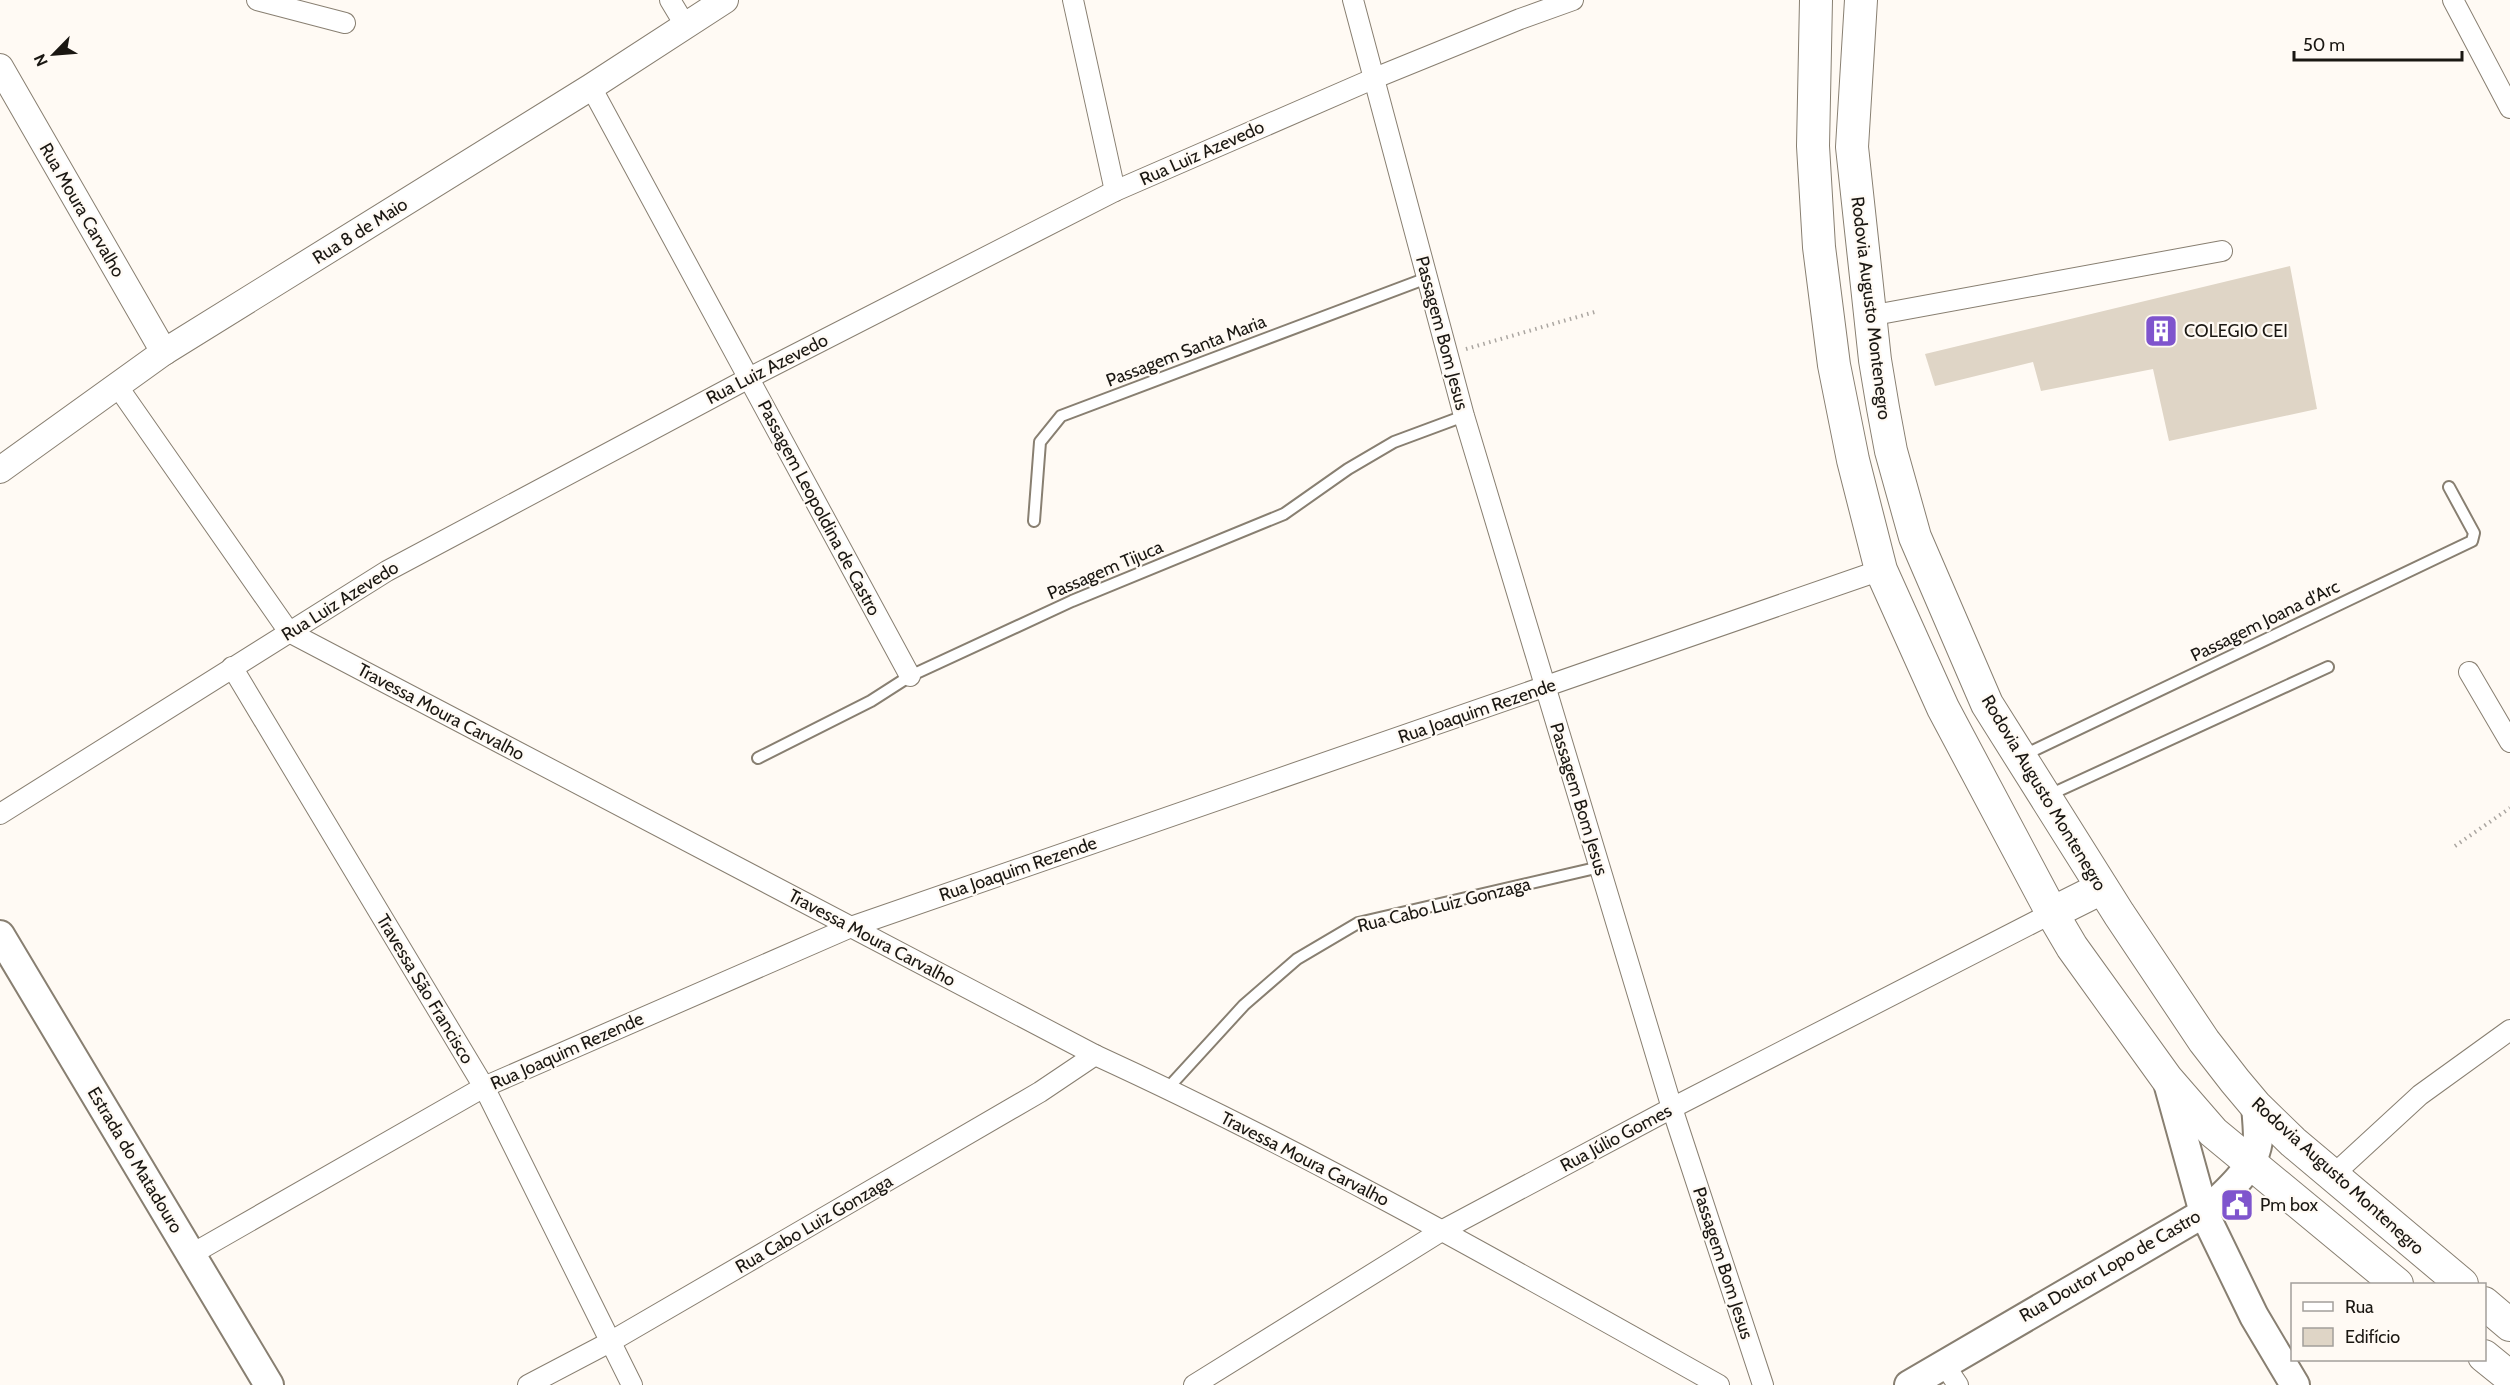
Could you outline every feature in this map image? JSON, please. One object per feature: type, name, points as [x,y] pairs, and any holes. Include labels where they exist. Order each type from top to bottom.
[{"type":"main road","points":[[1816,0],[1813,146],[1819,247],[1834,365],[1853,460],[1881,570],[1943,708],[2072,947],[2167,1079],[2213,1132],[2396,1283]]},
{"type":"main road","name":"Rodovia Augusto Montenegro","points":[[1861,0],[1852,147],[1877,375],[1891,451],[1915,537],[1987,704],[2044,798],[2204,1041],[2256,1106],[2332,1176],[2461,1283]]},
{"type":"main road","points":[[1813,146],[1852,147]]},
{"type":"main road","points":[[1926,669],[1964,651]]},
{"type":"main road","points":[[2052,913],[2102,888]]},
{"type":"main road","name":"Estrada do Matadouro","points":[[0,935],[269,1385]]},
{"type":"main road","points":[[2167,1079],[2204,1213],[2254,1316],[2295,1385]]},
{"type":"main road","name":"Rua Doutor Lopo de Castro","points":[[1909,1385],[1951,1374],[2204,1213],[2229,1190],[2250,1163],[2258,1141],[2256,1106]]},
{"type":"main road","points":[[2486,1305],[2510,1324]]},
{"type":"main road","points":[[2486,1358],[2510,1377]]},
{"type":"street","points":[[670,0],[685,25]]},
{"type":"street","name":"Rua 8 de Maio","points":[[2,462],[118,387],[164,352],[591,87],[725,0]]},
{"type":"street","points":[[1073,0],[1115,191]]},
{"type":"street","name":"Passagem Bom Jesus","points":[[1353,0],[1464,416],[1672,1108],[1763,1385]]},
{"type":"street","name":"Rua Luiz Azevedo","points":[[0,814],[396,565],[749,378],[1115,191],[1375,78],[1573,0]]},
{"type":"street","points":[[2453,0],[2510,108]]},
{"type":"street","points":[[270,2],[345,23]]},
{"type":"street","name":"Rua Moura Carvalho","points":[[0,67],[164,352]]},
{"type":"street","name":"Passagem Leopoldina de Castro","points":[[591,87],[910,676]]},
{"type":"street","points":[[1869,316],[2222,251]]},
{"type":"street","name":"Travessa Moura Carvalho","points":[[118,387],[289,632],[1095,1055],[1168,1088],[1443,1230],[1719,1385]]},
{"type":"street","name":"Rua Joaquim Rezende","points":[[192,1254],[484,1087],[851,927],[1881,570]]},
{"type":"street","name":"Travessa São Francisco","points":[[232,667],[484,1087],[632,1385]]},
{"type":"street","points":[[2469,672],[2510,742]]},
{"type":"street","name":"Rua Júlio Gomes","points":[[1194,1385],[1443,1230],[1672,1108],[2052,913]]},
{"type":"street","points":[[2332,1176],[2420,1095],[2510,1030]]},
{"type":"street","name":"Rua Cabo Luiz Gonzaga","points":[[528,1385],[610,1342],[1040,1092],[1095,1055]]},
{"type":"lane","name":"Passagem Santa Maria","points":[[1034,521],[1040,442],[1061,416],[1427,278]]},
{"type":"lane","name":"Passagem Tijuca","points":[[758,758],[871,701],[910,676],[1072,601],[1284,514],[1348,469],[1394,442],[1464,416]]},
{"type":"lane","name":"Passagem Joana d'Arc","points":[[2019,758],[2472,541],[2474,533],[2449,488]]},
{"type":"lane","points":[[2044,798],[2328,667]]},
{"type":"lane","name":"Rua Cabo Luiz Gonzaga","points":[[1168,1088],[1244,1005],[1297,959],[1359,923],[1600,867]]},
{"type":"path","points":[[1448,355],[1598,311]]},
{"type":"path","points":[[2455,846],[2510,808]]},
{"type":"building","name":"COLEGIO CEI","points":[[2290,266],[2317,409],[2169,441],[2153,369],[2041,391],[2033,362],[1935,386],[1925,354]]},
{"type":"place","name":"COLEGIO CEI","points":[[2161,331]]},
{"type":"place","name":"Pm box","points":[[2237,1205]]}]
